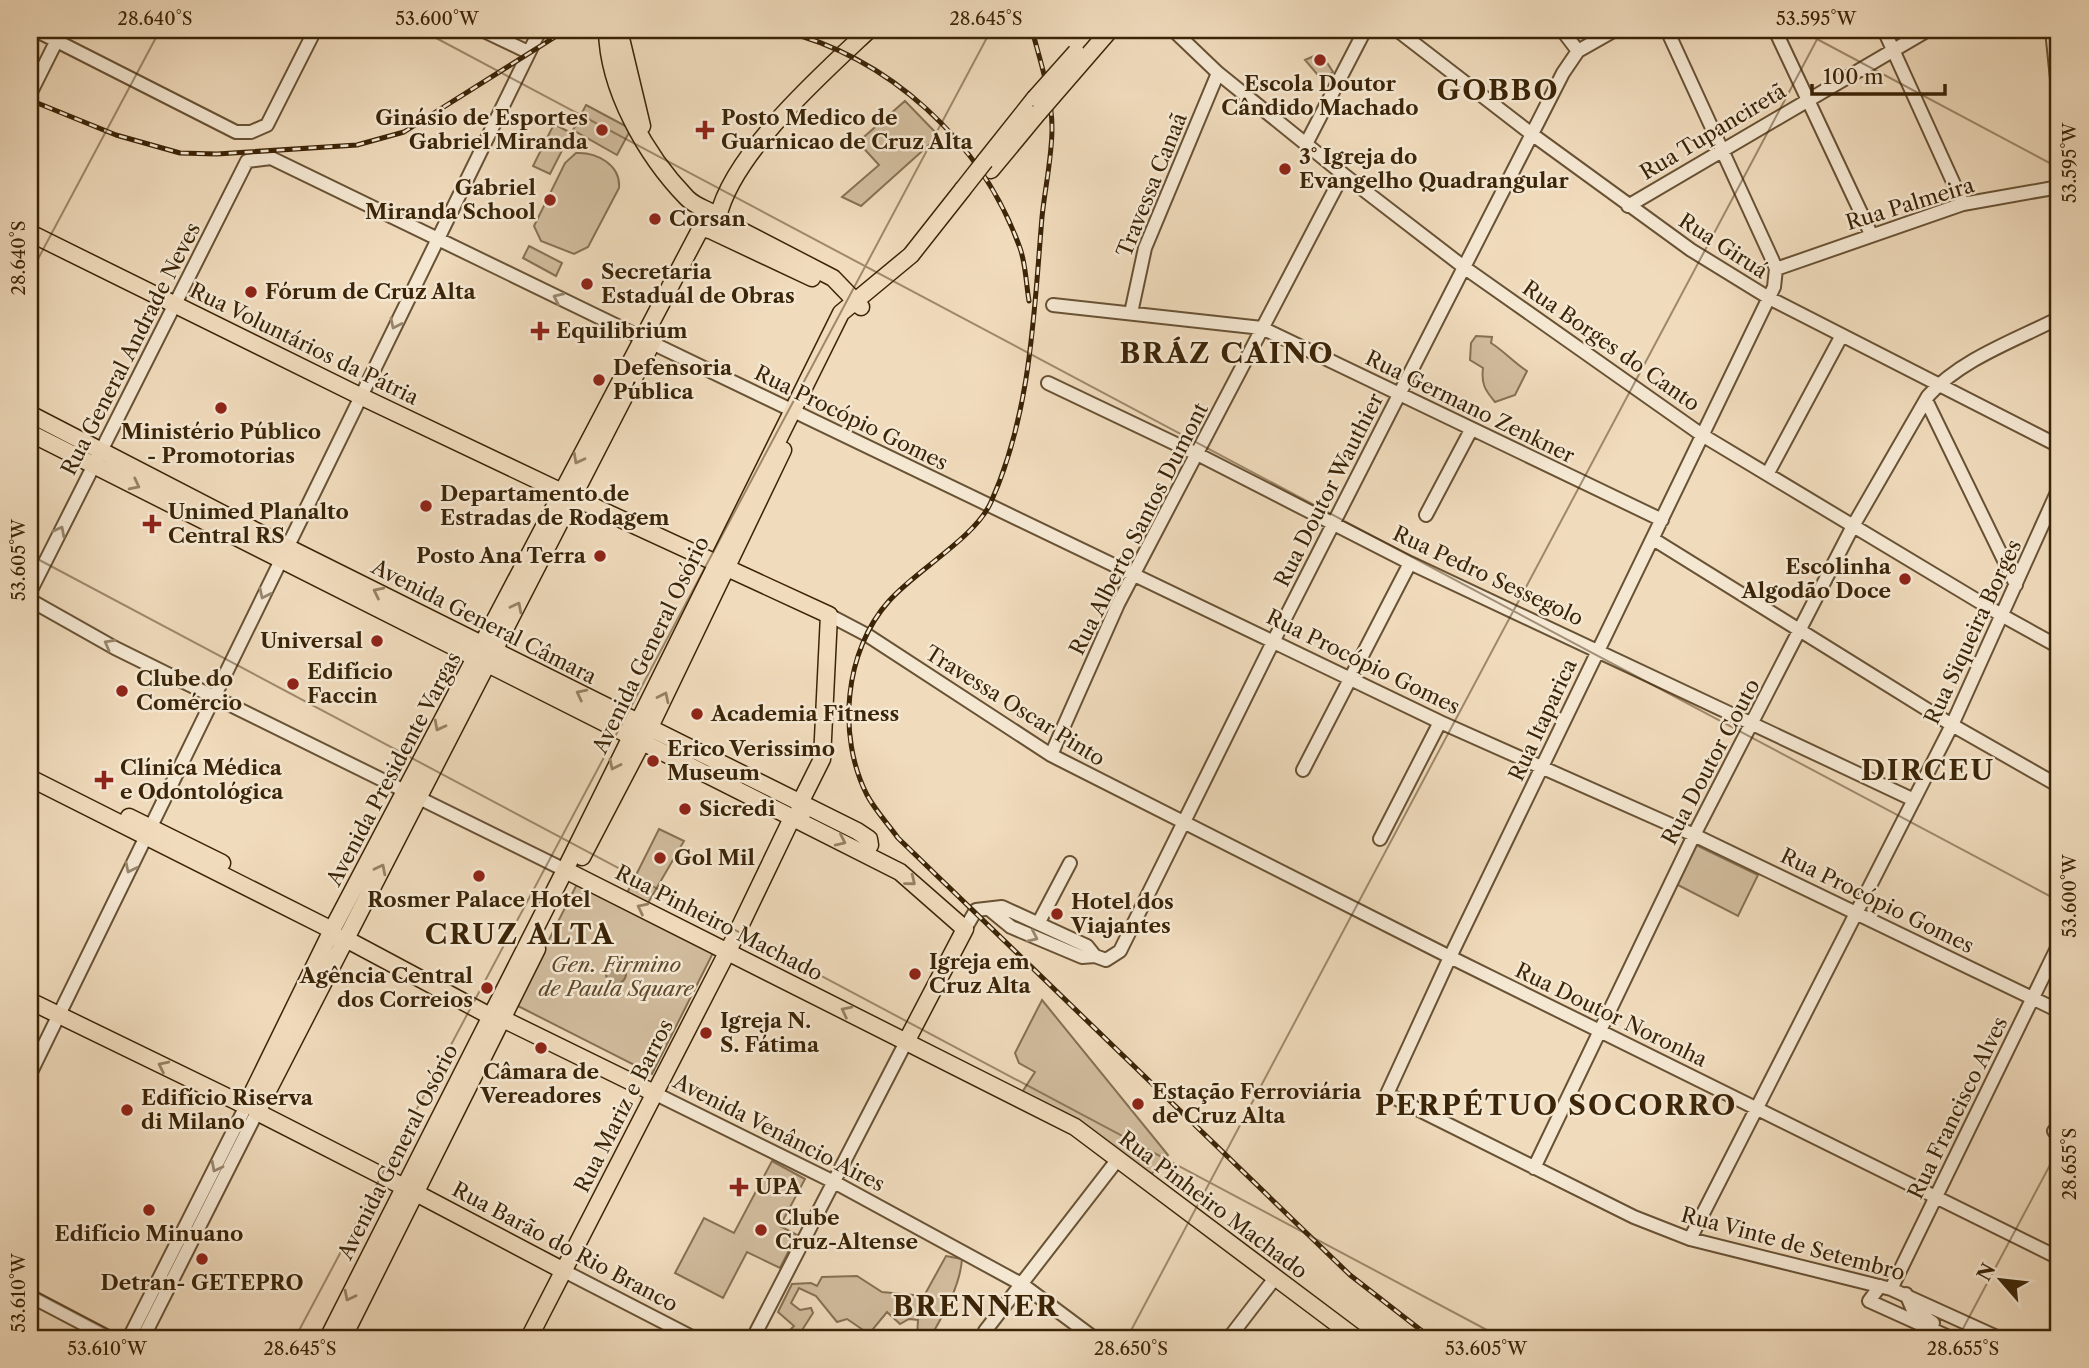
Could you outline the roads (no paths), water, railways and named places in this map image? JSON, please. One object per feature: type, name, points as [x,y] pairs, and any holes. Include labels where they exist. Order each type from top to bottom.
[{"type":"main road","name":"Avenida Presidente Vargas","points":[[252,1109],[411,795],[722,198],[756,144],[869,30]]},
{"type":"main road","name":"Avenida General Osório","points":[[328,1338],[410,1190],[500,1016],[795,413],[855,305],[939,227],[1097,30]]},
{"type":"main road","name":"Avenida General Osório","points":[[1037,105],[1110,30]]},
{"type":"main road","points":[[613,37],[622,102],[664,172],[689,200],[709,221],[834,284],[855,305]]},
{"type":"main road","name":"Rua Voluntários da Pátria","points":[[30,233],[360,397],[828,615]]},
{"type":"main road","name":"Avenida General Câmara","points":[[30,414],[98,457],[796,811],[900,872],[953,915],[965,929]]},
{"type":"main road","name":"Avenida General Câmara","points":[[30,433],[98,457]]},
{"type":"main road","name":"Rua Mariz e Barros","points":[[529,1338],[728,951],[822,759],[828,615]]},
{"type":"main road","name":"Avenida Venâncio Aires","points":[[30,768],[79,798]]},
{"type":"main road","name":"Avenida Venâncio Aires","points":[[30,778],[79,798],[180,847],[434,982],[654,1093]]},
{"type":"main road","name":"Rua Pinheiro Machado","points":[[569,872],[1075,1127],[1356,1338]]},
{"type":"main road","points":[[906,1042],[965,929]]},
{"type":"main road","name":"Rua Barão do Rio Branco","points":[[30,1001],[252,1109],[564,1271]]},
{"type":"main road","name":"Avenida General Osório","points":[[343,1338],[410,1190]]},
{"type":"street","points":[[35,30],[60,35],[236,132],[251,132],[267,125],[315,30]]},
{"type":"street","points":[[482,30],[528,52]]},
{"type":"street","points":[[30,1074],[540,30]]},
{"type":"street","name":"Rua Borges do Canto","points":[[1173,30],[1218,73],[1465,268],[1702,435],[2059,647]]},
{"type":"street","points":[[1306,144],[1365,30]]},
{"type":"street","name":"Rua Giruá","points":[[1397,30],[1533,135],[1691,250],[1842,335],[2059,446]]},
{"type":"street","points":[[1562,30],[1578,51],[1615,30]]},
{"type":"street","points":[[1667,30],[1776,269]]},
{"type":"street","points":[[1775,30],[1871,234]]},
{"type":"street","points":[[1884,30],[1963,204]]},
{"type":"street","name":"Rua Tupanciretã","points":[[1629,205],[1928,30]]},
{"type":"street","points":[[2052,30],[2059,99]]},
{"type":"street","points":[[30,94],[60,35]]},
{"type":"street","name":"Rua Doutor Wauthier","points":[[1101,958],[1120,951],[1398,396],[1578,51]]},
{"type":"street","name":"Travessa Canaã","points":[[1131,313],[1145,248],[1218,73]]},
{"type":"street","name":"Rua Procópio Gomes","points":[[247,161],[271,159],[1440,722],[1694,835],[2059,1011]]},
{"type":"street","name":"Rua General Andrade Neves","points":[[30,592],[247,161]]},
{"type":"street","name":"Rua Alberto Santos Dumont","points":[[1051,755],[1118,604],[1199,455],[1343,174]]},
{"type":"street","name":"Rua Palmeira","points":[[1776,269],[1963,204],[2059,187]]},
{"type":"street","name":"Rua Itaparica","points":[[1387,1094],[1450,957],[1771,293],[1776,269]]},
{"type":"street","name":"Rua Germano Zenkner","points":[[1053,305],[1262,328],[1398,396],[1662,520]]},
{"type":"street","points":[[1939,383],[2059,318]]},
{"type":"street","points":[[1768,473],[1842,335]]},
{"type":"street","name":"Rua Pedro Sessegolo","points":[[1048,383],[1199,455],[1410,563],[1754,722],[1914,800]]},
{"type":"street","name":"Rua Doutor Couto","points":[[1534,1168],[1694,835],[1853,526],[1926,400],[1939,383]]},
{"type":"street","points":[[1926,400],[2016,585]]},
{"type":"street","points":[[1426,515],[1471,430]]},
{"type":"street","name":"Rua Siqueira Borges","points":[[1690,1239],[1859,913],[1952,725],[2059,488]]},
{"type":"street","points":[[1653,539],[1952,725],[2059,786]]},
{"type":"street","points":[[1303,770],[1410,563]]},
{"type":"street","name":"Rua Pinheiro Machado","points":[[30,600],[213,696],[569,872]]},
{"type":"street","name":"Rua Voluntários da Pátria","points":[[828,615],[867,635]]},
{"type":"street","name":"Travessa Oscar Pinto","points":[[867,635],[1051,755],[1183,824]]},
{"type":"street","points":[[1380,839],[1440,722]]},
{"type":"street","name":"Rua Doutor Noronha","points":[[1183,824],[2059,1258]]},
{"type":"street","points":[[1039,922],[1070,863]]},
{"type":"street","points":[[965,929],[976,910],[1002,907],[1087,946],[1101,958]]},
{"type":"street","points":[[989,909],[997,919],[1047,944],[1082,957],[1101,958]]},
{"type":"street","name":"Rua Francisco Alves","points":[[1885,1288],[1935,1197],[2059,944]]},
{"type":"street","points":[[753,1338],[906,1042]]},
{"type":"street","name":"Avenida Venâncio Aires","points":[[654,1093],[834,1182],[1023,1285],[1094,1338]]},
{"type":"street","name":"Rua Vinte de Setembro","points":[[1387,1094],[1634,1217],[1690,1239],[1906,1294],[1999,1338]]},
{"type":"street","name":"Avenida Presidente Vargas","points":[[129,1338],[252,1109]]},
{"type":"street","name":"Avenida Presidente Vargas","points":[[143,1338],[252,1109]]},
{"type":"street","points":[[983,1338],[985,1331],[1118,1159]]},
{"type":"street","name":"Rua Barão do Rio Branco","points":[[564,1271],[694,1338]]},
{"type":"street","points":[[1229,1338],[1275,1278]]},
{"type":"street","points":[[1885,1288],[1869,1301],[1953,1338]]},
{"type":"street","points":[[1906,1294],[1917,1313],[1953,1338]]},
{"type":"street","points":[[30,1296],[110,1338]]},
{"type":"railway","points":[[30,100],[116,135],[180,153],[217,154],[357,145],[404,132],[566,30]]},
{"type":"railway","points":[[779,30],[819,42],[858,60],[894,82],[956,139],[982,173],[1003,209],[1022,254],[1029,301]]},
{"type":"railway","points":[[1032,30],[1048,91],[1052,139],[1028,362],[1015,433],[991,502],[983,515],[959,541],[889,601],[862,644],[850,695],[851,747],[857,772],[870,801],[898,838],[1350,1275],[1431,1338]]},
{"type":"place","name":"Escola Doutor Cândido Machado","points":[[1320,60]]},
{"type":"place","name":"Ginásio de Esportes Gabriel Miranda","points":[[602,130]]},
{"type":"place","name":"Posto Medico de Guarnicao de Cruz Alta","points":[[705,130]]},
{"type":"place","name":"3° Igreja do Evangelho Quadrangular","points":[[1285,169]]},
{"type":"place","name":"Gabriel Miranda School","points":[[550,200]]},
{"type":"place","name":"Corsan","points":[[655,219]]},
{"type":"place","name":"Secretaria Estadual de Obras","points":[[587,284]]},
{"type":"place","name":"Fórum de Cruz Alta","points":[[251,292]]},
{"type":"place","name":"Equilibrium","points":[[540,331]]},
{"type":"place","name":"Defensoria Pública","points":[[599,380]]},
{"type":"place","name":"Ministério Público - Promotorias","points":[[221,408]]},
{"type":"place","name":"Departamento de Estradas de Rodagem","points":[[426,506]]},
{"type":"place","name":"Unimed Planalto Central RS","points":[[152,524]]},
{"type":"place","name":"Posto Ana Terra","points":[[600,556]]},
{"type":"place","name":"Escolinha Algodão Doce","points":[[1905,579]]},
{"type":"place","name":"Universal","points":[[377,641]]},
{"type":"place","name":"Edifício Faccin","points":[[293,684]]},
{"type":"place","name":"Clube do Comércio","points":[[122,691]]},
{"type":"place","name":"Academia Fitness","points":[[697,714]]},
{"type":"place","name":"Erico Verissimo Museum","points":[[653,761]]},
{"type":"place","name":"Clínica Médica e Odontológica","points":[[104,780]]},
{"type":"place","name":"Sicredi","points":[[685,809]]},
{"type":"place","name":"Gol Mil","points":[[660,858]]},
{"type":"place","name":"Rosmer Palace Hotel","points":[[479,876]]},
{"type":"place","name":"Hotel dos Viajantes","points":[[1057,914]]},
{"type":"place","name":"Igreja em Cruz Alta","points":[[915,974]]},
{"type":"place","name":"Agência Central dos Correios","points":[[487,988]]},
{"type":"place","name":"Igreja N. S. Fátima","points":[[706,1033]]},
{"type":"place","name":"Câmara de Vereadores","points":[[541,1048]]},
{"type":"place","name":"Estação Ferroviária de Cruz Alta","points":[[1138,1104]]},
{"type":"place","name":"Edifício Riserva di Milano","points":[[127,1110]]},
{"type":"place","name":"UPA","points":[[739,1187]]},
{"type":"place","name":"Edifício Minuano","points":[[149,1210]]},
{"type":"place","name":"Clube Cruz-Altense","points":[[761,1230]]},
{"type":"place","name":"Detran- GETEPRO","points":[[202,1259]]},
{"type":"district","name":"GOBBO","points":[[1498,90]]},
{"type":"district","name":"BRÁZ CAINO","points":[[1227,353]]},
{"type":"district","name":"DIRCEU","points":[[1928,770]]},
{"type":"district","name":"CRUZ ALTA","points":[[520,934]]},
{"type":"district","name":"PERPÉTUO SOCORRO","points":[[1556,1105]]},
{"type":"district","name":"BRENNER","points":[[976,1306]]},
{"type":"park label","name":"Gen. Firmino de Paula Square","points":[[616,977]]}]
